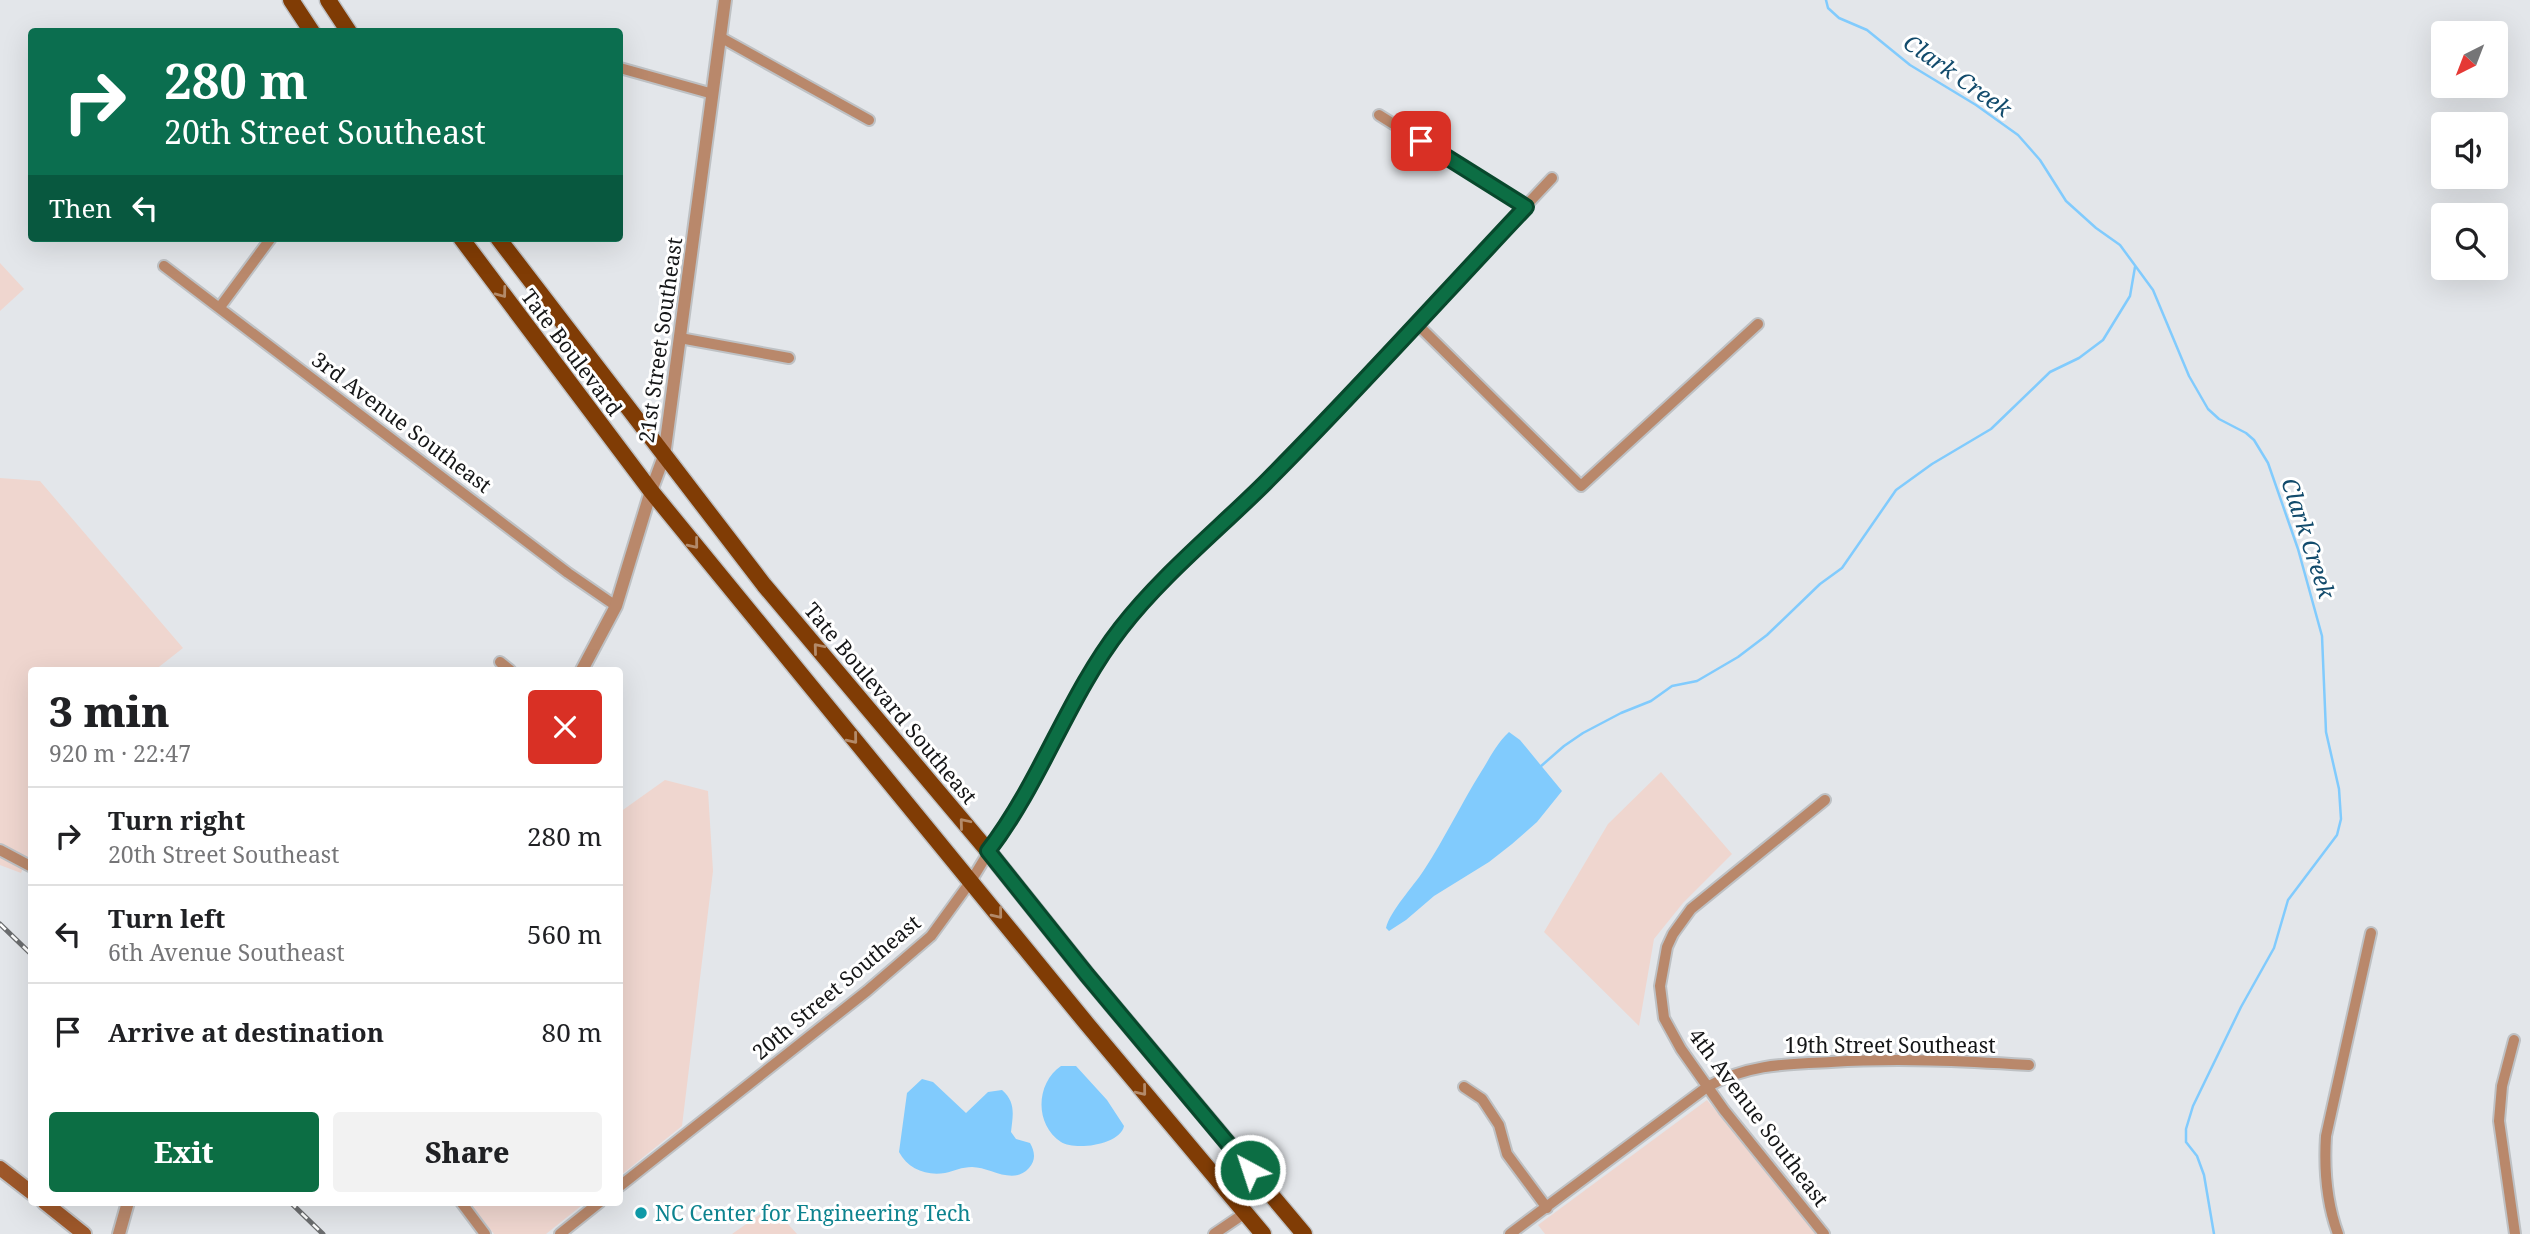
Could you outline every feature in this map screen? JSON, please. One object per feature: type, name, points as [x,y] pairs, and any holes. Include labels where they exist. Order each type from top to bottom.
[{"type":"main road","points":[[290,0],[309,28]]},
{"type":"main road","points":[[328,0],[346,28]]},
{"type":"main road","name":"Tate Boulevard","points":[[464,242],[651,491]]},
{"type":"main road","name":"Tate Boulevard","points":[[501,242],[664,456]]},
{"type":"main road","name":"Tate Boulevard Southeast","points":[[664,456],[764,585],[1304,1234]]},
{"type":"main road","points":[[651,491],[1263,1234]]},
{"type":"main road","points":[[0,1168],[28,1190]]},
{"type":"main road","points":[[49,1206],[84,1234]]},
{"type":"street","name":"21st Street Southeast","points":[[584,667],[616,606],[664,456],[724,0]]},
{"type":"street","points":[[720,37],[869,120]]},
{"type":"street","points":[[623,69],[713,94]]},
{"type":"street","points":[[1379,115],[1526,207]]},
{"type":"street","name":"20th Street Southeast","points":[[623,1184],[904,962],[941,924],[971,881],[1027,789],[1095,666],[1122,626],[1148,597],[1269,479],[1552,178]]},
{"type":"street","points":[[220,307],[268,242]]},
{"type":"street","name":"3rd Avenue Southeast","points":[[164,266],[568,573],[616,606]]},
{"type":"street","points":[[1417,324],[1581,486],[1758,324]]},
{"type":"street","points":[[680,338],[789,358]]},
{"type":"street","points":[[500,662],[506,667]]},
{"type":"street","name":"4th Avenue Southeast","points":[[1825,800],[1701,899],[1681,921],[1667,947],[1660,986],[1664,1018],[1681,1049],[1707,1087],[1825,1234]]},
{"type":"street","points":[[0,850],[28,864]]},
{"type":"street","points":[[2338,1234],[2329,1198],[2325,1162],[2326,1136],[2371,933]]},
{"type":"street","points":[[2514,1040],[2502,1086],[2499,1121],[2515,1234]]},
{"type":"street","name":"19th Street Southeast","points":[[1510,1234],[1707,1087],[1736,1073],[1775,1064],[1929,1059],[2029,1065]]},
{"type":"street","points":[[1464,1087],[1482,1099],[1499,1125],[1507,1154],[1547,1208]]},
{"type":"street","points":[[119,1234],[127,1206]]},
{"type":"street","points":[[464,1206],[485,1234]]},
{"type":"street","points":[[560,1234],[595,1206]]},
{"type":"street","points":[[1214,1234],[1245,1213]]},
{"type":"shaded area","points":[[0,263],[24,289],[0,311]]},
{"type":"shaded area","points":[[0,478],[40,481],[183,648],[159,667],[28,667],[28,856],[21,873],[0,865]]},
{"type":"shaded area","points":[[1661,772],[1732,854],[1683,903],[1654,939],[1639,1026],[1544,932],[1608,824]]},
{"type":"shaded area","points":[[665,780],[708,791],[713,871],[682,1126],[623,1174],[623,810]]},
{"type":"shaded area","points":[[1707,1100],[1819,1234],[1545,1234],[1538,1225]]},
{"type":"shaded area","points":[[472,1206],[581,1206],[546,1234],[494,1234]]},
{"type":"shaded area","points":[[772,1206],[797,1234],[732,1234]]},
{"type":"water","points":[[1509,732],[1520,740],[1562,791],[1537,822],[1512,844],[1489,862],[1434,896],[1389,931],[1386,928],[1392,914],[1424,870],[1500,741]]},
{"type":"water","points":[[1061,1066],[1076,1066],[1107,1100],[1124,1126],[1121,1133],[1106,1142],[1086,1146],[1068,1145],[1052,1134],[1043,1115],[1043,1093],[1053,1073]]},
{"type":"water","points":[[922,1079],[933,1082],[966,1113],[988,1092],[1002,1090],[1012,1104],[1011,1132],[1016,1139],[1030,1143],[1033,1150],[1034,1159],[1029,1168],[1023,1173],[1009,1176],[972,1167],[931,1173],[918,1170],[907,1163],[899,1152],[907,1093]]},
{"type":"waterway","name":"Clark Creek","points":[[1826,0],[1828,8],[1839,18],[1867,30],[1910,65],[1976,105],[2018,135],[2040,160],[2066,201],[2120,245],[2153,290],[2189,376],[2208,409],[2219,419],[2254,440],[2268,463],[2298,549],[2322,636],[2326,732],[2339,789],[2341,819],[2337,835],[2288,900],[2274,948],[2241,1007],[2193,1106],[2186,1129],[2186,1142],[2197,1156],[2204,1175],[2214,1234]]},
{"type":"waterway","points":[[1540,767],[1583,733],[1651,701],[1672,686],[1697,681],[1738,657],[1767,635],[1820,584],[1842,568],[1896,490],[1932,464],[1991,429],[2050,372],[2079,358],[2103,340],[2130,296],[2135,267]]},
{"type":"railway","points":[[0,924],[28,951]]},
{"type":"railway","points":[[294,1206],[323,1234]]},
{"type":"place","name":"NC Center for Engineering Tech","points":[[641,1213]]},
{"type":"route","points":[[1250,1170],[1087,975],[988,851],[1027,789],[1095,666],[1122,626],[1148,597],[1269,479],[1526,207],[1421,141]]}]
